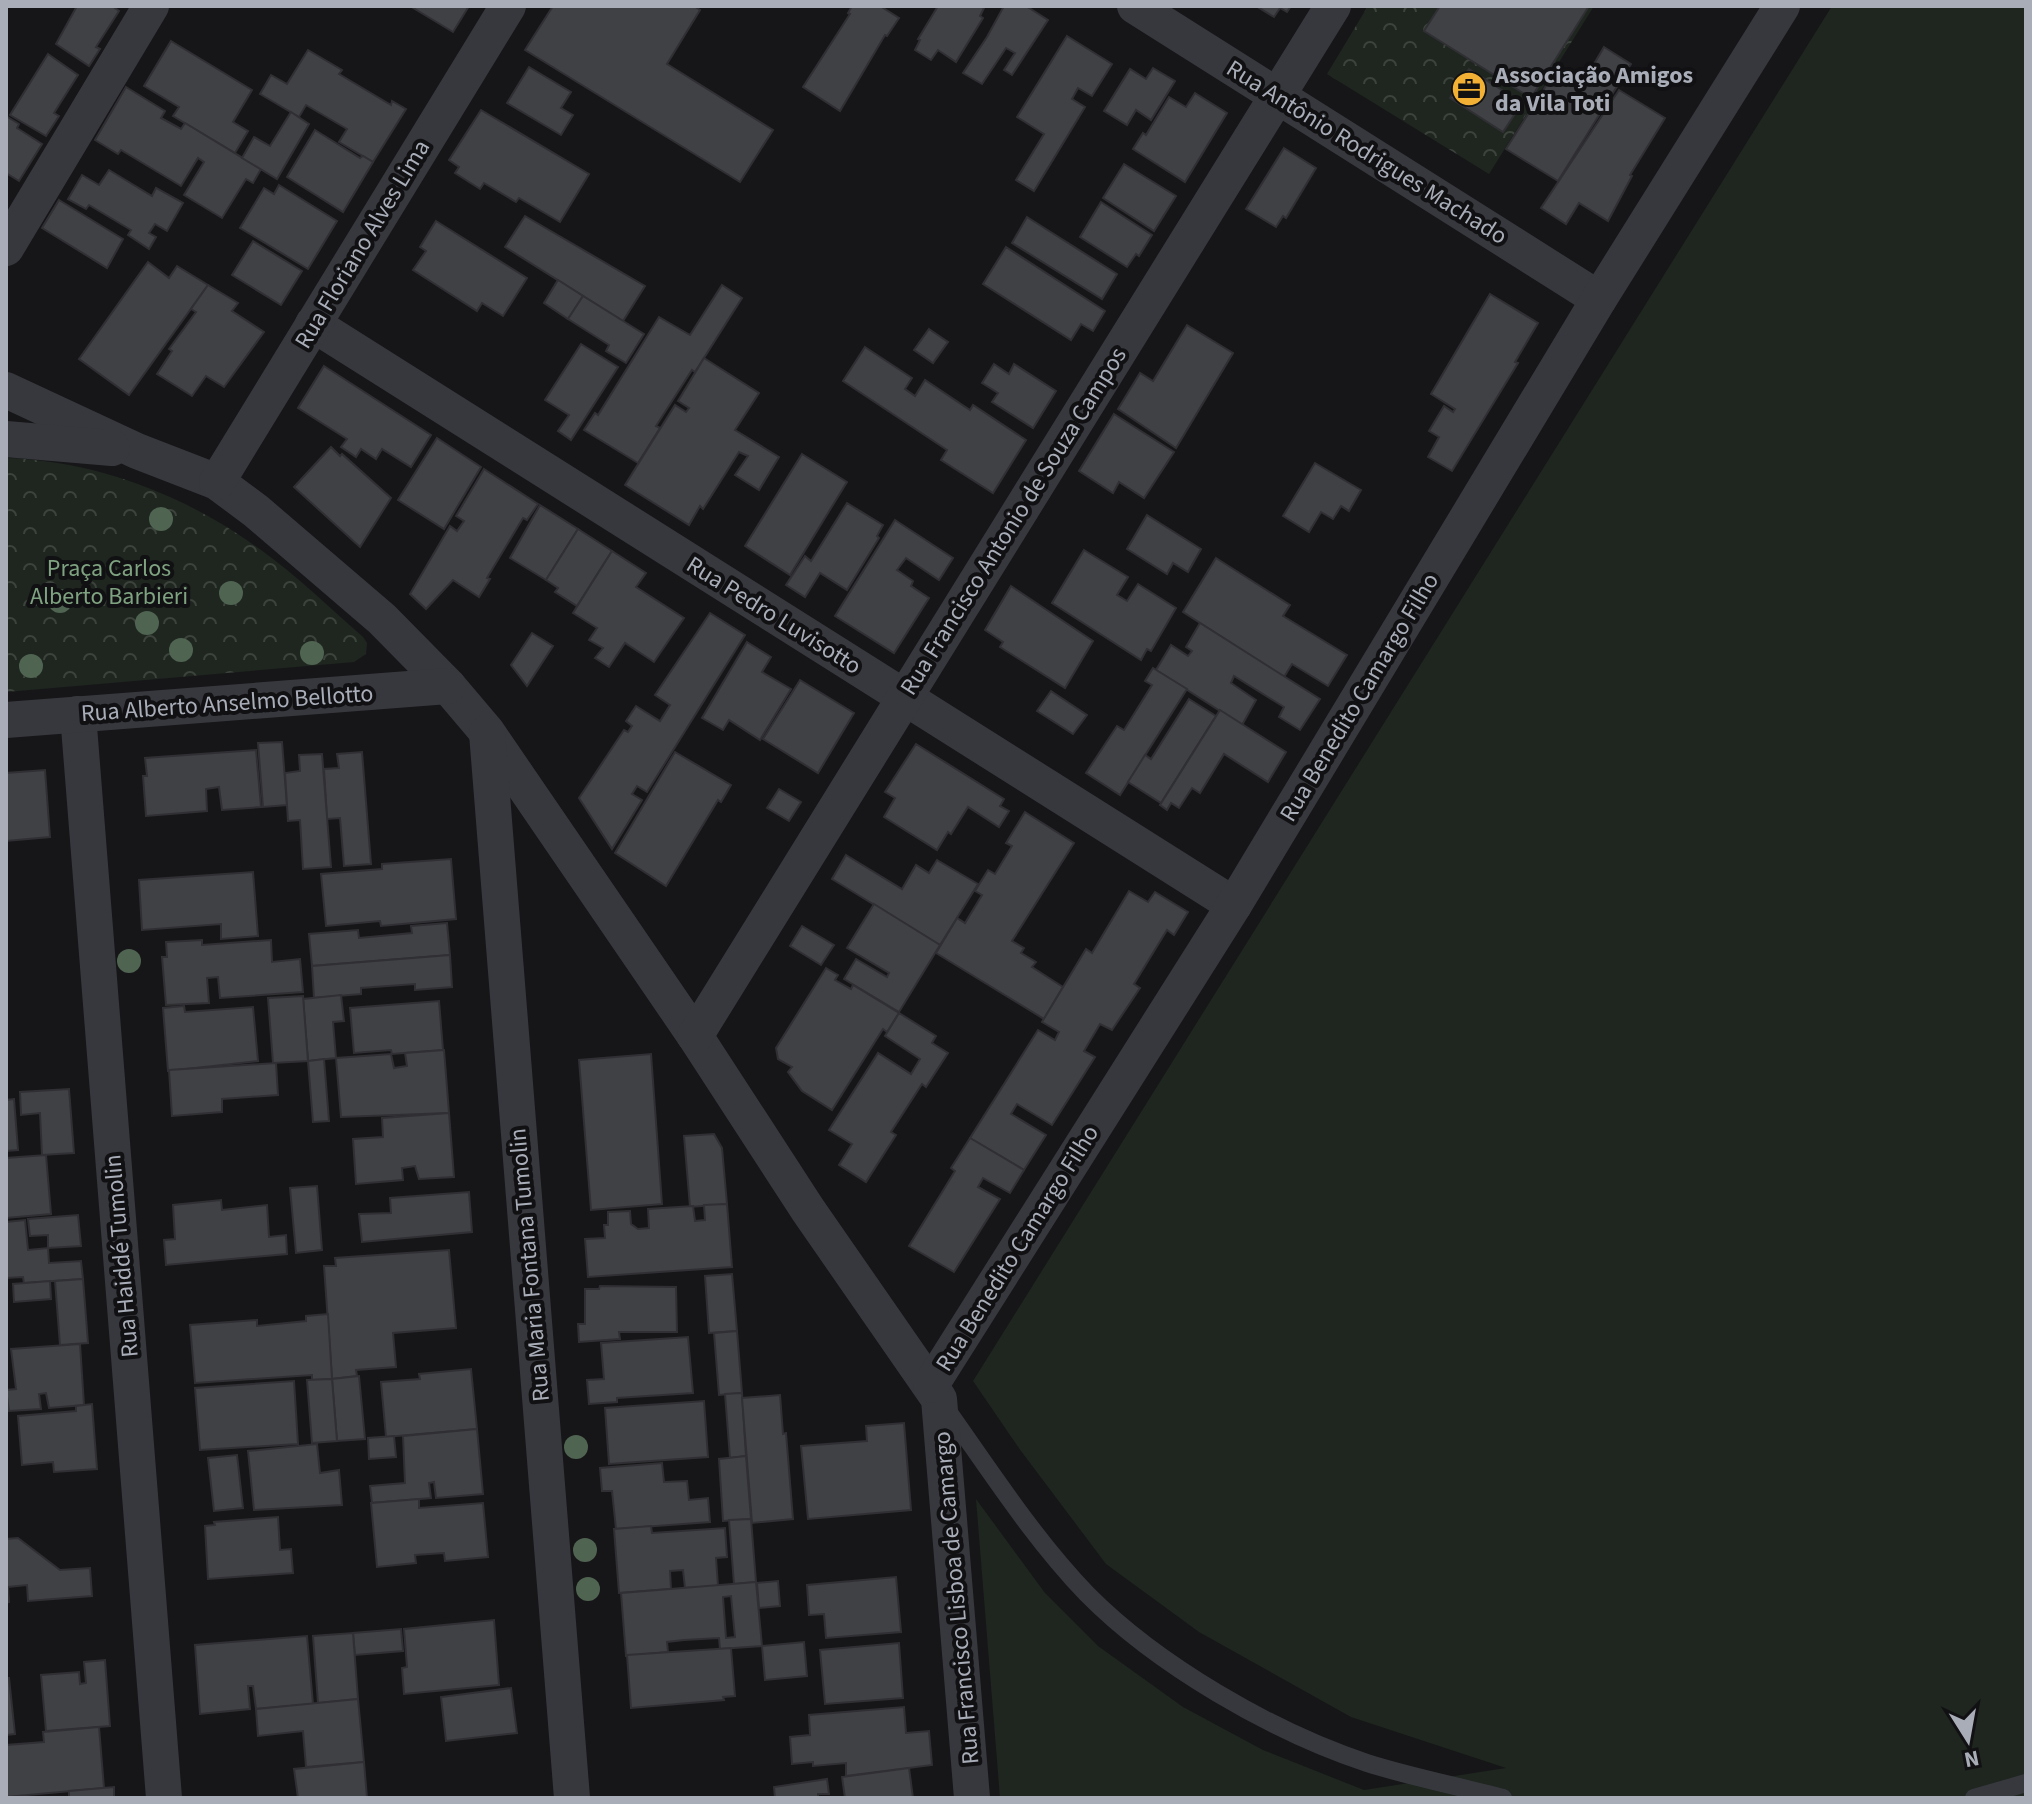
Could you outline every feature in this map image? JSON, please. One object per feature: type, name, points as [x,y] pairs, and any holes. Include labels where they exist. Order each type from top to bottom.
[{"type":"street","points":[[6,248],[151,6]]},
{"type":"street","name":"Rua Floriano Alves Lima","points":[[217,482],[508,6]]},
{"type":"street","name":"Rua Antônio Rodrigues Machado","points":[[1135,6],[1599,299]]},
{"type":"street","name":"Rua Francisco Antonio de Souza Campos","points":[[695,1036],[1333,6]]},
{"type":"street","name":"Rua Benedito Camargo Filho","points":[[935,1392],[1234,905],[1599,299],[1782,6]]},
{"type":"street","name":"Rua Pedro Luvisotto","points":[[313,324],[1234,905]]},
{"type":"street","points":[[6,390],[137,451],[217,482],[256,511],[382,619],[448,686],[487,732],[695,1036],[808,1210],[935,1392]]},
{"type":"street","points":[[6,439],[137,451]]},
{"type":"street","name":"Rua Alberto Anselmo Bellotto","points":[[6,720],[448,686]]},
{"type":"street","name":"Rua Haiddé Tumolin","points":[[78,714],[164,1798]]},
{"type":"street","name":"Rua Maria Fontana Tumolin","points":[[487,732],[572,1798]]},
{"type":"street","name":"Rua Francisco Lisboa de Camargo","points":[[935,1392],[972,1798]]},
{"type":"lane","points":[[935,1392],[1003,1489],[1088,1594],[1166,1659],[1205,1686],[1255,1714],[1367,1763],[1503,1798]]},
{"type":"lane","points":[[1974,1798],[2026,1783]]},
{"type":"green space","points":[[1368,6],[1594,6],[1489,174],[1327,74]]},
{"type":"green space","points":[[1832,6],[2026,6],[2026,1798],[1000,1798],[976,1499],[1045,1593],[1098,1646],[1183,1707],[1263,1750],[1364,1790],[1506,1768],[1351,1717],[1199,1632],[1106,1564],[973,1381]]},
{"type":"green space","name":"Praça Carlos Alberto Barbieri","points":[[6,458],[74,466],[108,474],[203,513],[261,550],[300,581],[363,637],[367,643],[366,654],[354,662],[6,692]]},
{"type":"building","points":[[77,6],[112,6],[119,11],[96,47],[100,49],[89,66],[56,44]]},
{"type":"building","points":[[410,6],[469,6],[453,32]]},
{"type":"building","points":[[553,6],[694,6],[700,10],[667,64],[773,130],[740,182],[525,50]]},
{"type":"building","points":[[852,6],[880,6],[899,18],[885,35],[840,111],[803,87],[850,14]]},
{"type":"building","points":[[938,6],[984,8],[980,16],[983,18],[956,62],[938,50],[931,60],[915,50],[918,39]]},
{"type":"building","points":[[1004,6],[1026,6],[1048,20],[1012,75],[1004,70],[1015,53],[1006,48],[982,84],[963,73]]},
{"type":"building","points":[[1256,6],[1291,6],[1287,12],[1280,8],[1274,17]]},
{"type":"building","points":[[1440,6],[1589,6],[1531,98],[1424,31]]},
{"type":"building","points":[[1067,36],[1112,64],[1092,96],[1078,88],[1072,99],[1085,107],[1034,191],[1016,180],[1044,134],[1017,117]]},
{"type":"building","points":[[171,41],[252,90],[233,122],[248,131],[235,153],[173,116],[179,107],[144,86]]},
{"type":"building","points":[[1604,47],[1631,64],[1558,181],[1506,149],[1556,70],[1581,86]]},
{"type":"building","points":[[308,50],[342,70],[339,74],[391,105],[392,101],[406,109],[373,162],[339,142],[347,129],[306,105],[299,117],[260,94],[271,75],[287,84]]},
{"type":"building","points":[[48,54],[78,75],[54,113],[59,116],[46,136],[10,115]]},
{"type":"building","points":[[529,67],[571,92],[561,108],[573,115],[561,135],[507,103]]},
{"type":"building","points":[[1153,68],[1175,81],[1151,120],[1136,110],[1127,125],[1104,111],[1130,69],[1146,79]]},
{"type":"building","points":[[1469,69],[1522,103],[1503,132],[1450,98]]},
{"type":"building","points":[[126,87],[165,111],[161,118],[181,129],[185,123],[261,169],[253,183],[246,179],[222,218],[184,195],[204,162],[198,158],[181,186],[121,150],[118,154],[95,140]]},
{"type":"building","points":[[1619,90],[1665,118],[1630,175],[1608,221],[1579,203],[1566,224],[1541,208]]},
{"type":"building","points":[[1195,93],[1227,113],[1185,182],[1133,149],[1143,133],[1146,135],[1169,97],[1186,107]]},
{"type":"building","points":[[481,110],[589,174],[560,222],[519,198],[516,202],[484,183],[480,189],[455,173],[459,167],[449,160]]},
{"type":"building","points":[[291,112],[309,124],[277,179],[242,158],[254,137],[270,146]]},
{"type":"building","points":[[6,116],[19,124],[17,128],[42,144],[19,181],[6,173]]},
{"type":"building","points":[[315,130],[360,158],[363,156],[373,162],[343,212],[287,177]]},
{"type":"building","points":[[1284,148],[1316,168],[1286,218],[1283,216],[1276,227],[1246,209]]},
{"type":"building","points":[[1124,164],[1176,196],[1154,231],[1103,198]]},
{"type":"building","points":[[109,170],[152,196],[156,188],[183,203],[167,231],[155,224],[149,233],[156,237],[149,249],[128,235],[131,230],[89,205],[86,209],[68,199],[82,175],[99,185]]},
{"type":"building","points":[[279,185],[337,221],[308,269],[240,228],[264,188],[274,194]]},
{"type":"building","points":[[59,200],[123,239],[107,268],[42,228]]},
{"type":"building","points":[[1101,202],[1152,235],[1139,256],[1136,254],[1127,267],[1080,237]]},
{"type":"building","points":[[525,216],[645,286],[623,321],[505,247]]},
{"type":"building","points":[[1027,217],[1117,274],[1102,299],[1012,243]]},
{"type":"building","points":[[436,221],[527,278],[503,316],[482,303],[477,311],[413,270],[426,251],[420,247]]},
{"type":"building","points":[[253,241],[302,271],[281,305],[232,275]]},
{"type":"building","points":[[1006,247],[1105,311],[1093,331],[1081,324],[1071,340],[983,284]]},
{"type":"building","points":[[148,262],[169,278],[177,266],[208,285],[129,395],[79,359]]},
{"type":"building","points":[[558,280],[583,296],[568,319],[544,303]]},
{"type":"building","points":[[208,285],[238,303],[232,311],[264,332],[224,387],[206,376],[192,396],[157,374],[172,351],[169,349],[196,312],[191,309]]},
{"type":"building","points":[[722,285],[742,298],[656,426],[660,428],[638,463],[584,430],[595,413],[598,415],[659,317],[690,335]]},
{"type":"building","points":[[1490,294],[1538,323],[1515,362],[1518,363],[1452,471],[1428,457],[1439,437],[1429,431],[1444,406],[1453,412],[1455,409],[1431,394]]},
{"type":"building","points":[[583,296],[644,334],[626,363],[606,351],[609,345],[568,319]]},
{"type":"building","points":[[1187,325],[1233,353],[1176,448],[1118,409],[1140,373],[1153,381]]},
{"type":"building","points":[[929,329],[948,342],[933,363],[914,350]]},
{"type":"building","points":[[581,344],[618,367],[571,440],[558,431],[569,415],[545,400]]},
{"type":"building","points":[[865,347],[912,378],[905,389],[915,396],[925,380],[970,410],[973,405],[1026,440],[993,493],[941,460],[947,450],[843,381]]},
{"type":"building","points":[[704,358],[759,393],[735,430],[779,457],[759,490],[735,475],[748,456],[739,452],[703,509],[700,506],[689,525],[625,485],[675,405],[686,412],[689,408],[678,401]]},
{"type":"building","points":[[994,364],[1009,374],[1014,364],[1056,391],[1033,428],[992,402],[998,393],[982,383]]},
{"type":"building","points":[[324,366],[431,435],[411,467],[382,449],[376,459],[361,449],[356,457],[341,447],[347,439],[298,408]]},
{"type":"building","points":[[1114,414],[1174,452],[1144,498],[1119,482],[1113,493],[1079,471]]},
{"type":"building","points":[[437,438],[481,467],[444,529],[398,500]]},
{"type":"building","points":[[331,447],[391,498],[360,547],[294,487]]},
{"type":"building","points":[[802,454],[847,482],[790,575],[745,546]]},
{"type":"building","points":[[1315,463],[1361,490],[1349,511],[1341,506],[1333,519],[1321,512],[1309,532],[1283,516]]},
{"type":"building","points":[[484,469],[538,504],[527,520],[523,518],[479,597],[453,580],[426,609],[410,594],[450,526],[457,531],[464,521],[456,516]]},
{"type":"building","points":[[847,503],[883,525],[877,536],[879,538],[847,590],[820,573],[805,597],[786,585],[805,556],[811,561]]},
{"type":"building","points":[[540,505],[578,529],[546,580],[510,558]]},
{"type":"building","points":[[1147,515],[1201,549],[1188,572],[1173,563],[1167,574],[1127,549]]},
{"type":"building","points":[[895,520],[953,558],[939,580],[906,558],[897,570],[913,581],[911,586],[929,598],[894,653],[835,616]]},
{"type":"building","points":[[578,529],[612,551],[577,606],[555,592],[558,588],[546,580]]},
{"type":"building","points":[[1084,550],[1128,577],[1117,595],[1127,601],[1138,584],[1176,608],[1151,651],[1147,649],[1141,660],[1052,603]]},
{"type":"building","points":[[612,551],[646,573],[636,587],[684,618],[654,662],[625,643],[609,667],[595,658],[603,648],[589,640],[597,628],[573,613]]},
{"type":"building","points":[[1216,558],[1290,605],[1283,616],[1347,655],[1328,686],[1292,664],[1284,677],[1183,612]]},
{"type":"building","points":[[1011,586],[1093,641],[1065,688],[1000,647],[1003,642],[985,630]]},
{"type":"building","points":[[710,613],[745,635],[647,792],[637,786],[632,794],[642,800],[612,849],[579,798],[624,730],[628,732],[632,726],[626,721],[636,706],[660,721],[670,705],[655,695]]},
{"type":"building","points":[[1200,623],[1320,699],[1300,730],[1279,717],[1284,707],[1234,676],[1231,683],[1256,700],[1242,725],[1156,670],[1171,645],[1188,656],[1192,651],[1186,647]]},
{"type":"building","points":[[532,633],[553,646],[527,686],[511,665]]},
{"type":"building","points":[[747,642],[771,657],[762,672],[791,689],[760,740],[729,720],[723,730],[702,718]]},
{"type":"building","points":[[1153,668],[1187,689],[1120,795],[1086,773],[1117,726],[1124,730],[1152,685],[1145,681]]},
{"type":"building","points":[[800,680],[854,713],[818,773],[763,739]]},
{"type":"building","points":[[1051,691],[1087,715],[1073,734],[1037,711]]},
{"type":"building","points":[[1189,699],[1216,716],[1161,803],[1128,782],[1145,755],[1151,759]]},
{"type":"building","points":[[1220,710],[1286,752],[1268,782],[1224,754],[1200,793],[1192,788],[1179,808],[1171,803],[1167,810],[1160,805]]},
{"type":"building","points":[[282,742],[287,805],[263,807],[258,743]]},
{"type":"building","points":[[916,744],[1004,799],[1000,806],[1009,811],[999,827],[968,807],[937,850],[884,817],[895,798],[885,792]]},
{"type":"building","points":[[256,750],[261,807],[222,810],[219,787],[206,789],[207,811],[146,816],[145,758]]},
{"type":"building","points":[[362,752],[371,864],[344,866],[340,818],[327,819],[324,769],[339,768],[337,754]]},
{"type":"building","points":[[675,752],[731,785],[721,802],[718,800],[666,886],[615,853]]},
{"type":"building","points":[[322,754],[331,867],[303,869],[300,820],[288,821],[285,773],[300,771],[299,755]]},
{"type":"building","points":[[45,770],[50,837],[6,841],[6,773]]},
{"type":"building","points":[[779,789],[801,802],[789,821],[767,808]]},
{"type":"building","points":[[1025,812],[1074,843],[1012,941],[1024,948],[1021,953],[1036,962],[1032,967],[1063,987],[1044,1019],[936,953],[957,918],[965,923],[982,895],[975,891],[988,870],[995,874],[1012,846],[1006,843]]},
{"type":"building","points":[[846,855],[902,889],[916,865],[929,873],[937,860],[978,884],[940,945],[832,879]]},
{"type":"building","points":[[451,859],[456,919],[381,926],[380,921],[326,926],[321,874],[382,869],[382,864]]},
{"type":"building","points":[[253,872],[258,936],[221,939],[221,924],[142,930],[139,880]]},
{"type":"building","points":[[1129,891],[1148,902],[1155,892],[1188,912],[1174,935],[1167,930],[1134,984],[1140,988],[1112,1030],[1100,1024],[1084,1051],[1095,1057],[1052,1125],[1017,1104],[1011,1114],[1046,1135],[1024,1170],[970,1138],[1038,1030],[1055,1040],[1059,1032],[1042,1022],[1086,949],[1092,953]]},
{"type":"building","points":[[874,904],[940,945],[899,1012],[844,979],[856,959],[887,977],[889,973],[847,948]]},
{"type":"building","points":[[447,923],[450,955],[312,966],[309,934],[358,930],[359,938],[412,933],[411,926]]},
{"type":"building","points":[[802,926],[834,945],[821,965],[790,946]]},
{"type":"building","points":[[202,940],[202,945],[271,940],[272,962],[300,959],[303,992],[220,998],[218,977],[207,978],[209,1003],[166,1005],[162,957],[167,957],[166,942]]},
{"type":"building","points":[[450,955],[452,987],[415,990],[415,984],[361,988],[361,994],[314,998],[312,966]]},
{"type":"building","points":[[826,968],[838,975],[835,980],[851,989],[853,985],[899,1013],[887,1032],[883,1029],[832,1110],[802,1091],[788,1072],[792,1067],[778,1059],[776,1048]]},
{"type":"building","points":[[341,995],[344,1021],[333,1022],[336,1058],[308,1061],[303,999]]},
{"type":"building","points":[[303,996],[308,1061],[273,1063],[268,998]]},
{"type":"building","points":[[439,1001],[443,1050],[354,1053],[350,1008]]},
{"type":"building","points":[[184,1006],[185,1012],[253,1007],[258,1061],[168,1071],[163,1008]]},
{"type":"building","points":[[899,1013],[936,1036],[932,1043],[948,1053],[926,1087],[922,1084],[891,1132],[896,1135],[866,1182],[839,1165],[852,1144],[829,1130],[878,1053],[911,1074],[920,1059],[885,1036]]},
{"type":"building","points":[[444,1050],[449,1113],[341,1117],[336,1058],[391,1054],[394,1068],[407,1066],[405,1053]]},
{"type":"building","points":[[651,1054],[662,1204],[591,1210],[579,1060]]},
{"type":"building","points":[[324,1059],[329,1121],[313,1122],[308,1061]]},
{"type":"building","points":[[276,1063],[278,1095],[222,1099],[222,1112],[172,1116],[169,1070]]},
{"type":"building","points":[[69,1089],[74,1153],[42,1155],[40,1113],[21,1115],[20,1092]]},
{"type":"building","points":[[14,1099],[18,1150],[6,1151],[6,1100]]},
{"type":"building","points":[[449,1113],[454,1177],[419,1179],[415,1166],[402,1168],[403,1180],[356,1184],[353,1139],[383,1137],[382,1118]]},
{"type":"building","points":[[714,1134],[722,1148],[727,1204],[690,1207],[684,1136]]},
{"type":"building","points":[[970,1138],[1024,1170],[1010,1193],[983,1178],[978,1187],[1000,1199],[954,1272],[909,1246],[955,1171],[951,1168]]},
{"type":"building","points":[[46,1155],[51,1214],[6,1218],[6,1158]]},
{"type":"building","points":[[317,1186],[322,1250],[296,1253],[290,1188]]},
{"type":"building","points":[[469,1192],[472,1232],[362,1242],[359,1214],[391,1213],[390,1198]]},
{"type":"building","points":[[221,1200],[222,1210],[267,1205],[269,1237],[286,1235],[287,1254],[166,1265],[164,1240],[175,1239],[173,1205]]},
{"type":"building","points":[[727,1204],[732,1267],[588,1277],[585,1239],[605,1238],[604,1225],[608,1225],[608,1212],[630,1211],[631,1224],[638,1229],[649,1228],[648,1209],[693,1206],[695,1221],[705,1220],[704,1205]]},
{"type":"building","points":[[78,1215],[81,1246],[48,1248],[48,1235],[30,1236],[28,1219]]},
{"type":"building","points":[[25,1220],[28,1250],[48,1248],[49,1263],[81,1261],[83,1279],[24,1283],[23,1277],[6,1278],[6,1222]]},
{"type":"building","points":[[449,1250],[456,1328],[393,1333],[396,1367],[356,1370],[357,1376],[332,1379],[324,1266],[336,1266],[335,1258]]},
{"type":"building","points":[[732,1274],[737,1331],[709,1333],[705,1276]]},
{"type":"building","points":[[83,1279],[88,1343],[60,1345],[55,1281]]},
{"type":"building","points":[[50,1281],[51,1299],[14,1302],[13,1284]]},
{"type":"building","points":[[600,1286],[676,1287],[677,1332],[619,1332],[620,1339],[579,1342],[578,1324],[585,1324],[585,1289],[599,1289]]},
{"type":"building","points":[[328,1314],[332,1379],[312,1380],[312,1375],[195,1383],[190,1325],[257,1320],[257,1326],[306,1321],[306,1316]]},
{"type":"building","points":[[737,1331],[742,1393],[719,1395],[714,1333]]},
{"type":"building","points":[[688,1337],[693,1393],[617,1398],[617,1402],[589,1404],[587,1380],[604,1379],[601,1343]]},
{"type":"building","points":[[80,1344],[84,1405],[49,1408],[46,1393],[39,1394],[41,1409],[9,1411],[6,1390],[16,1389],[11,1349]]},
{"type":"building","points":[[471,1369],[477,1429],[386,1437],[381,1382],[420,1379],[419,1374]]},
{"type":"building","points":[[359,1376],[365,1439],[337,1441],[332,1379]]},
{"type":"building","points":[[332,1379],[337,1441],[312,1443],[307,1380]]},
{"type":"building","points":[[294,1381],[298,1444],[200,1450],[195,1388]]},
{"type":"building","points":[[742,1393],[746,1456],[730,1458],[725,1394]]},
{"type":"building","points":[[780,1395],[793,1519],[752,1523],[742,1398]]},
{"type":"building","points":[[704,1401],[708,1457],[609,1464],[605,1408]]},
{"type":"building","points":[[92,1404],[97,1469],[54,1472],[53,1462],[22,1465],[18,1416],[76,1411],[76,1406]]},
{"type":"building","points":[[904,1423],[911,1510],[808,1519],[801,1446],[867,1441],[866,1426]]},
{"type":"building","points":[[477,1429],[483,1494],[436,1498],[434,1482],[429,1483],[431,1498],[372,1503],[370,1486],[405,1483],[403,1436]]},
{"type":"building","points":[[394,1436],[396,1457],[369,1459],[368,1438]]},
{"type":"building","points":[[317,1444],[320,1473],[339,1470],[342,1505],[254,1510],[248,1451]]},
{"type":"building","points":[[237,1455],[243,1508],[214,1511],[208,1458]]},
{"type":"building","points":[[746,1456],[751,1519],[723,1521],[719,1459]]},
{"type":"building","points":[[662,1463],[664,1482],[687,1481],[689,1500],[708,1498],[710,1522],[616,1529],[612,1491],[602,1491],[600,1468]]},
{"type":"building","points":[[419,1499],[419,1508],[483,1503],[488,1557],[445,1561],[444,1553],[415,1555],[416,1563],[377,1567],[371,1503]]},
{"type":"building","points":[[278,1517],[280,1550],[291,1549],[293,1573],[208,1579],[205,1526],[215,1525],[214,1522]]},
{"type":"building","points":[[751,1519],[756,1582],[734,1584],[729,1520]]},
{"type":"building","points":[[651,1526],[652,1533],[725,1528],[727,1557],[716,1558],[718,1586],[685,1588],[683,1570],[670,1571],[671,1589],[619,1593],[614,1529]]},
{"type":"building","points":[[18,1538],[60,1570],[90,1568],[92,1596],[28,1601],[27,1585],[8,1587],[9,1602],[6,1603],[6,1539]]},
{"type":"building","points":[[896,1577],[901,1632],[826,1638],[824,1614],[809,1615],[807,1585]]},
{"type":"building","points":[[778,1581],[780,1606],[759,1608],[757,1583]]},
{"type":"building","points":[[756,1582],[762,1646],[720,1649],[719,1638],[684,1640],[667,1642],[668,1652],[626,1656],[621,1593]],"holes":[[[731,1596],[735,1637],[726,1638],[723,1597]]]},
{"type":"building","points":[[494,1620],[499,1685],[404,1694],[402,1668],[407,1667],[404,1629]]},
{"type":"building","points":[[401,1629],[403,1651],[355,1655],[353,1633]]},
{"type":"building","points":[[353,1633],[358,1699],[318,1703],[313,1636]]},
{"type":"building","points":[[307,1636],[313,1704],[256,1709],[253,1686],[248,1686],[250,1709],[200,1714],[195,1645]]},
{"type":"building","points":[[804,1642],[807,1676],[765,1680],[762,1646]]},
{"type":"building","points":[[899,1643],[903,1698],[825,1704],[820,1650]]},
{"type":"building","points":[[731,1648],[735,1696],[723,1697],[724,1700],[631,1708],[627,1655]]},
{"type":"building","points":[[105,1660],[110,1726],[46,1731],[41,1675],[79,1672],[80,1684],[86,1683],[84,1662]]},
{"type":"building","points":[[6,1678],[9,1678],[15,1734],[6,1735]]},
{"type":"building","points":[[511,1688],[517,1733],[446,1741],[441,1697]]},
{"type":"building","points":[[358,1699],[364,1762],[306,1767],[303,1731],[258,1736],[256,1709]]},
{"type":"building","points":[[904,1707],[906,1733],[929,1731],[932,1765],[846,1776],[846,1763],[792,1764],[790,1737],[810,1735],[809,1715]]},
{"type":"building","points":[[99,1727],[104,1788],[6,1797],[6,1745],[44,1742],[43,1732]]},
{"type":"building","points":[[364,1762],[367,1798],[298,1798],[294,1769]]},
{"type":"building","points":[[909,1768],[913,1798],[845,1798],[842,1777]]},
{"type":"building","points":[[827,1779],[829,1794],[818,1794],[818,1798],[775,1798],[774,1787]]},
{"type":"building","points":[[114,1787],[114,1798],[69,1798],[69,1791]]},
{"type":"place","name":"Associação Amigos da Vila Toti","points":[[1469,89]]}]
